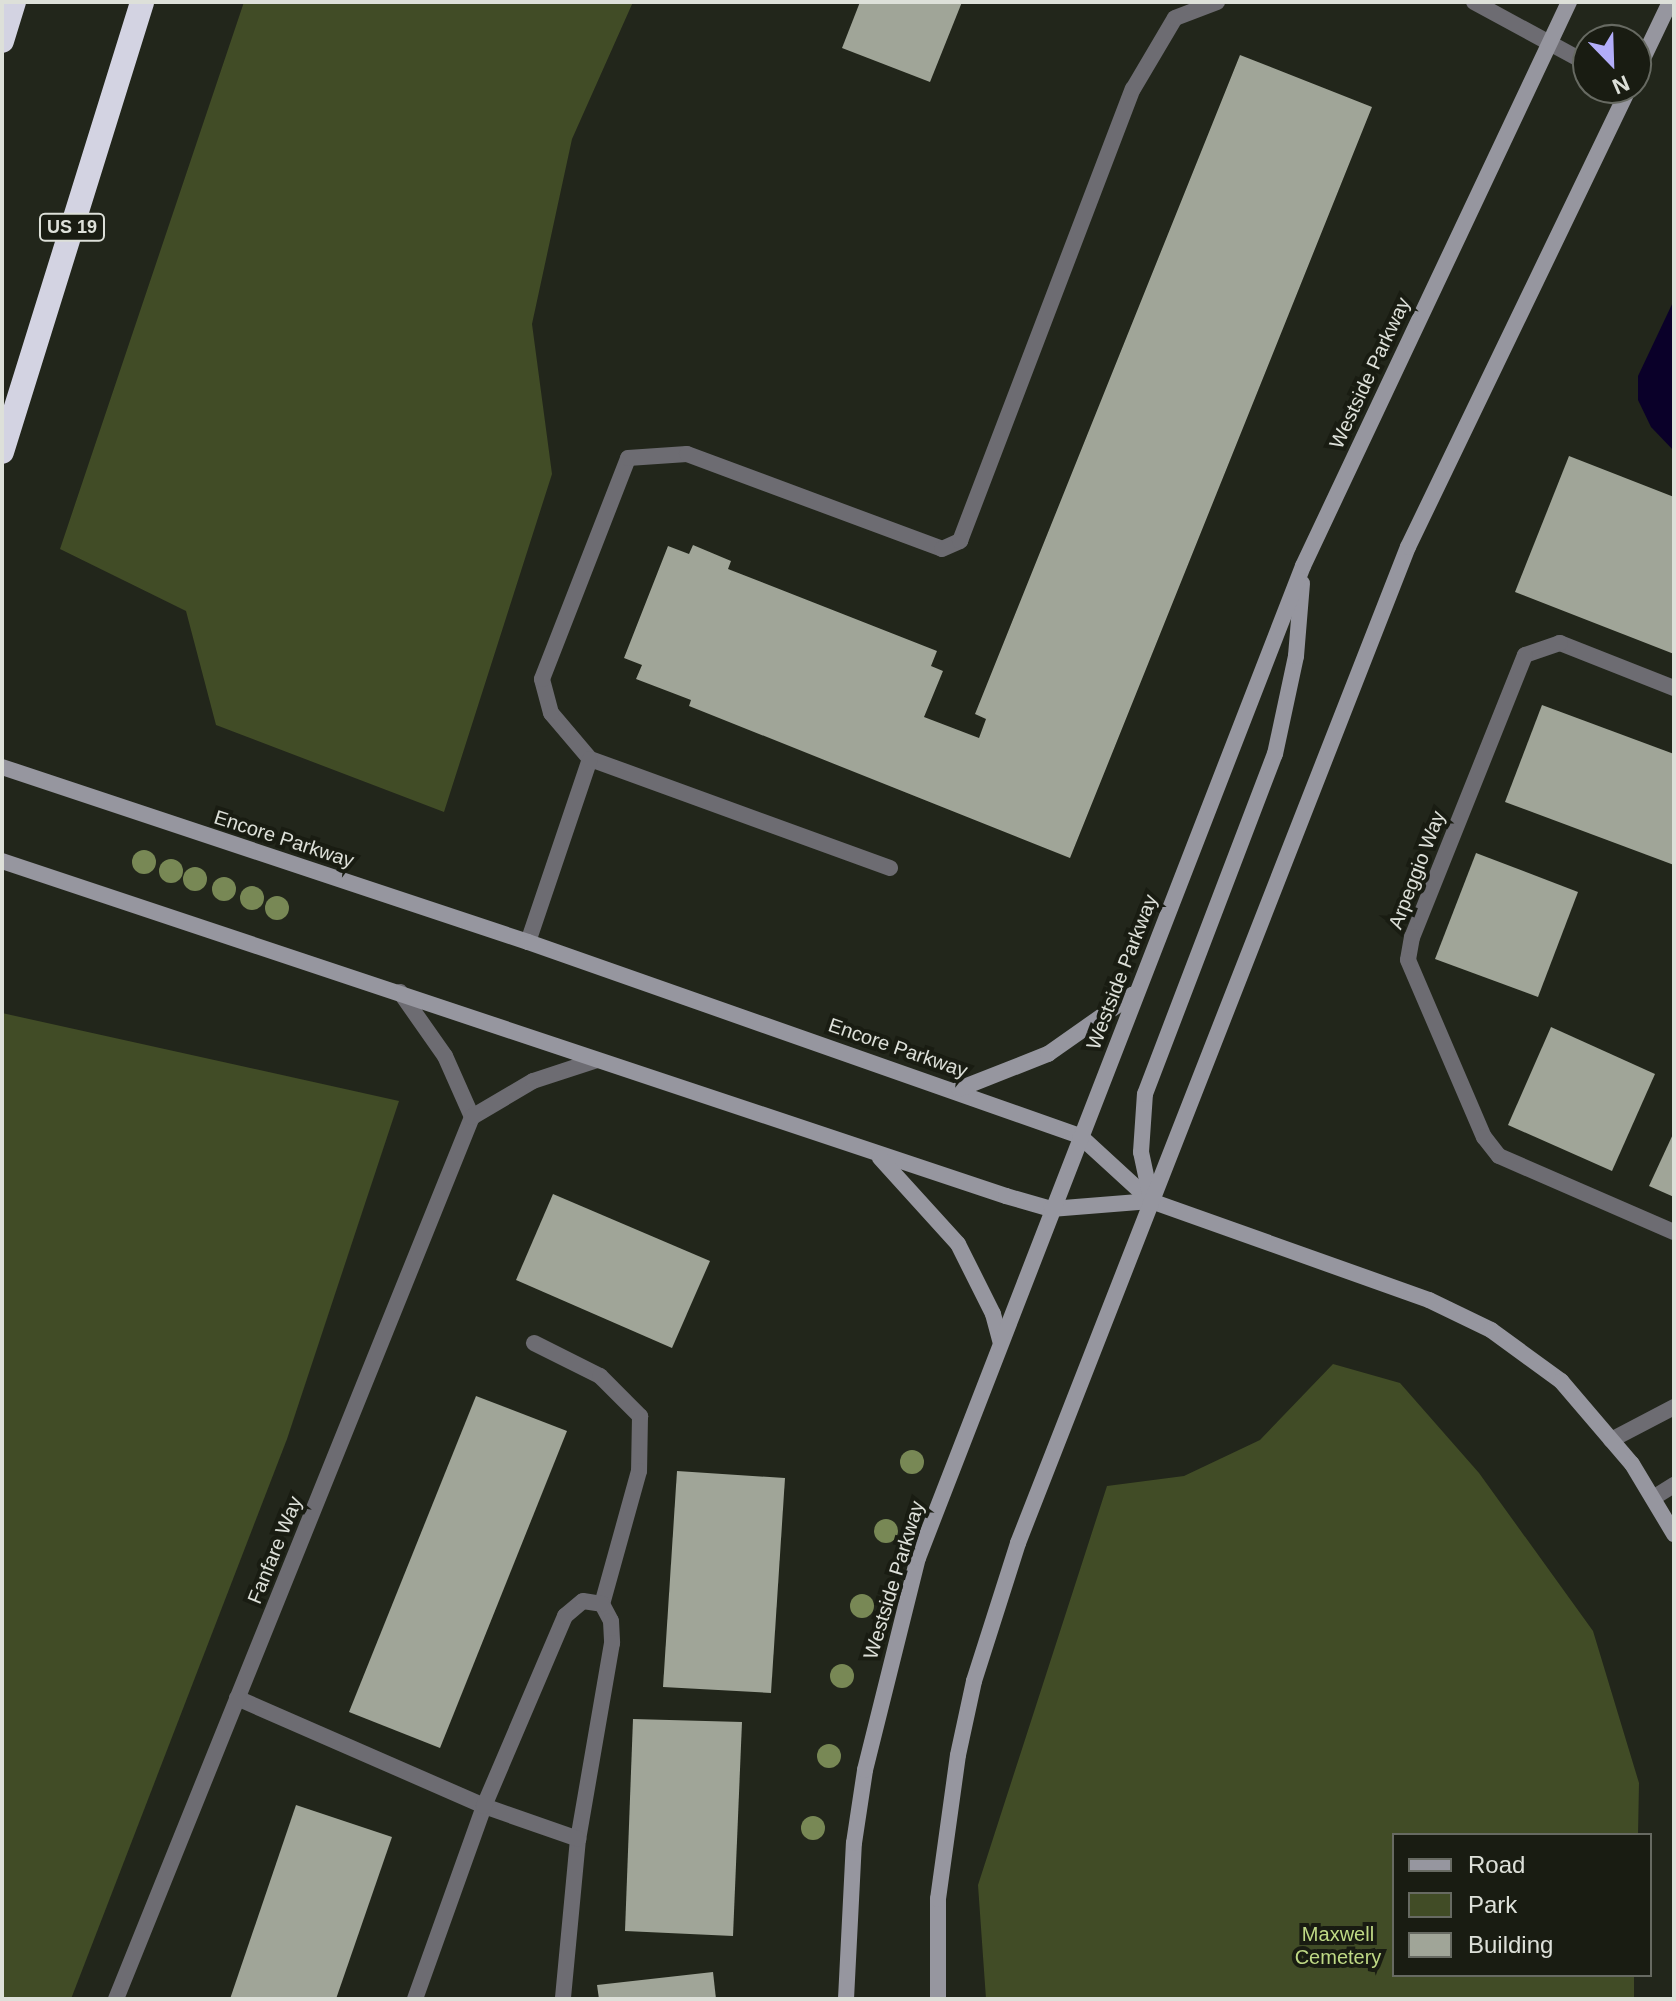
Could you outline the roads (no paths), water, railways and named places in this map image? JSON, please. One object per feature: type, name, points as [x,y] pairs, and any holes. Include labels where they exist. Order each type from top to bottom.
[{"type":"highway","points":[[2,41],[14,2]]},
{"type":"highway","name":"US 19","points":[[2,452],[142,2]]},
{"type":"main road","name":"Westside Parkway","points":[[846,1999],[854,1843],[878,1705],[918,1558],[1303,566],[1569,2]]},
{"type":"main road","points":[[1652,40],[1670,2]]},
{"type":"main road","points":[[938,1999],[938,1899],[946,1825],[974,1681],[1018,1543],[1408,547],[1621,104]]},
{"type":"main road","points":[[1151,1201],[1141,1152],[1145,1094],[1275,754],[1296,656],[1303,566]]},
{"type":"main road","name":"Encore Parkway","points":[[2,767],[959,1089],[1080,1136],[1151,1201],[1429,1300],[1491,1330],[1561,1381],[1611,1440],[1653,1498],[1674,1534]]},
{"type":"main road","points":[[2,861],[876,1154],[1051,1209],[1151,1201]]},
{"type":"main road","points":[[959,1089],[1057,1049],[1136,992]]},
{"type":"main road","points":[[876,1154],[958,1244],[993,1314],[1000,1341]]},
{"type":"street","points":[[890,868],[590,759],[551,713],[542,679],[628,458],[687,454],[942,549],[960,541],[1133,89],[1175,18],[1217,2]]},
{"type":"street","points":[[1474,2],[1572,57]]},
{"type":"street","name":"Arpeggio Way","points":[[1674,688],[1560,643],[1525,655],[1412,937],[1408,960],[1484,1137],[1499,1156],[1674,1232]]},
{"type":"street","points":[[528,942],[590,759]]},
{"type":"street","points":[[400,992],[445,1056],[472,1117],[533,1081],[597,1060]]},
{"type":"street","name":"Fanfare Way","points":[[116,1999],[472,1117]]},
{"type":"street","points":[[534,1343],[600,1376],[640,1416],[639,1471],[602,1604],[611,1621],[612,1643],[578,1839],[563,1999]]},
{"type":"street","points":[[1611,1440],[1674,1407]]},
{"type":"street","points":[[1653,1498],[1674,1485]]},
{"type":"street","points":[[415,1999],[484,1806],[565,1616],[583,1601],[602,1604]]},
{"type":"street","points":[[237,1698],[484,1806],[578,1839]]},
{"type":"park label","name":"Maxwell Cemetery","points":[[1338,1946]]}]
